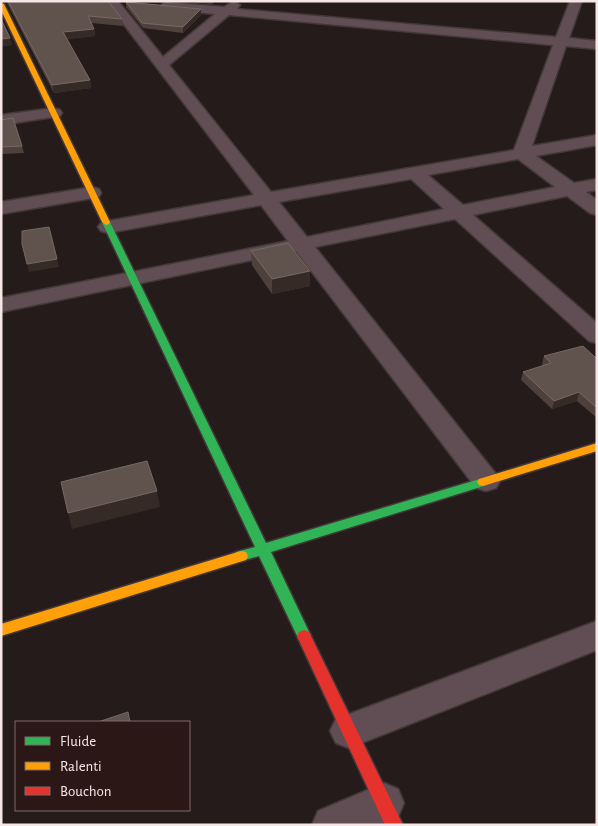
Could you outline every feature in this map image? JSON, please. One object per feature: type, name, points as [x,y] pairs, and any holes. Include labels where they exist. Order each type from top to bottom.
[{"type":"street","points":[[113,1],[132,3]]},
{"type":"street","points":[[113,1],[486,482]]},
{"type":"street","points":[[162,66],[238,1]]},
{"type":"street","points":[[522,153],[576,1]]},
{"type":"street","points":[[1,4],[389,814],[332,825]]},
{"type":"street","points":[[151,5],[597,45]]},
{"type":"street","points":[[1,120],[54,113]]},
{"type":"street","points":[[108,227],[597,140]]},
{"type":"street","points":[[522,153],[597,209]]},
{"type":"street","points":[[414,172],[597,336]]},
{"type":"street","points":[[1,305],[597,184]]},
{"type":"street","points":[[1,208],[92,193]]},
{"type":"street","points":[[1,630],[597,447]]},
{"type":"street","points":[[349,731],[597,635]]},
{"type":"building","points":[[8,1],[108,1],[122,19],[88,16],[94,29],[63,32],[90,80],[52,85]]},
{"type":"building","points":[[126,2],[201,9],[183,27],[142,23]]},
{"type":"building","points":[[1,19],[10,38],[1,39]]},
{"type":"building","points":[[13,118],[22,146],[1,147],[1,120]]},
{"type":"building","points":[[49,227],[57,259],[27,264],[22,244],[22,231]]},
{"type":"building","points":[[288,243],[310,271],[272,279],[251,251]]},
{"type":"building","points":[[583,346],[597,358],[597,408],[579,392],[554,401],[523,372],[551,363],[544,356]]},
{"type":"building","points":[[147,461],[157,491],[68,513],[61,482]]},
{"type":"building","points":[[128,712],[130,721],[101,721]]},
{"type":"traffic: fast","points":[[106,222],[304,636]]},
{"type":"traffic: fast","points":[[241,556],[483,482]]},
{"type":"traffic: slow","points":[[1,4],[106,222]]},
{"type":"traffic: slow","points":[[483,482],[597,447]]},
{"type":"traffic: slow","points":[[1,630],[241,556]]},
{"type":"traffic: jam","points":[[304,636],[394,825]]}]
